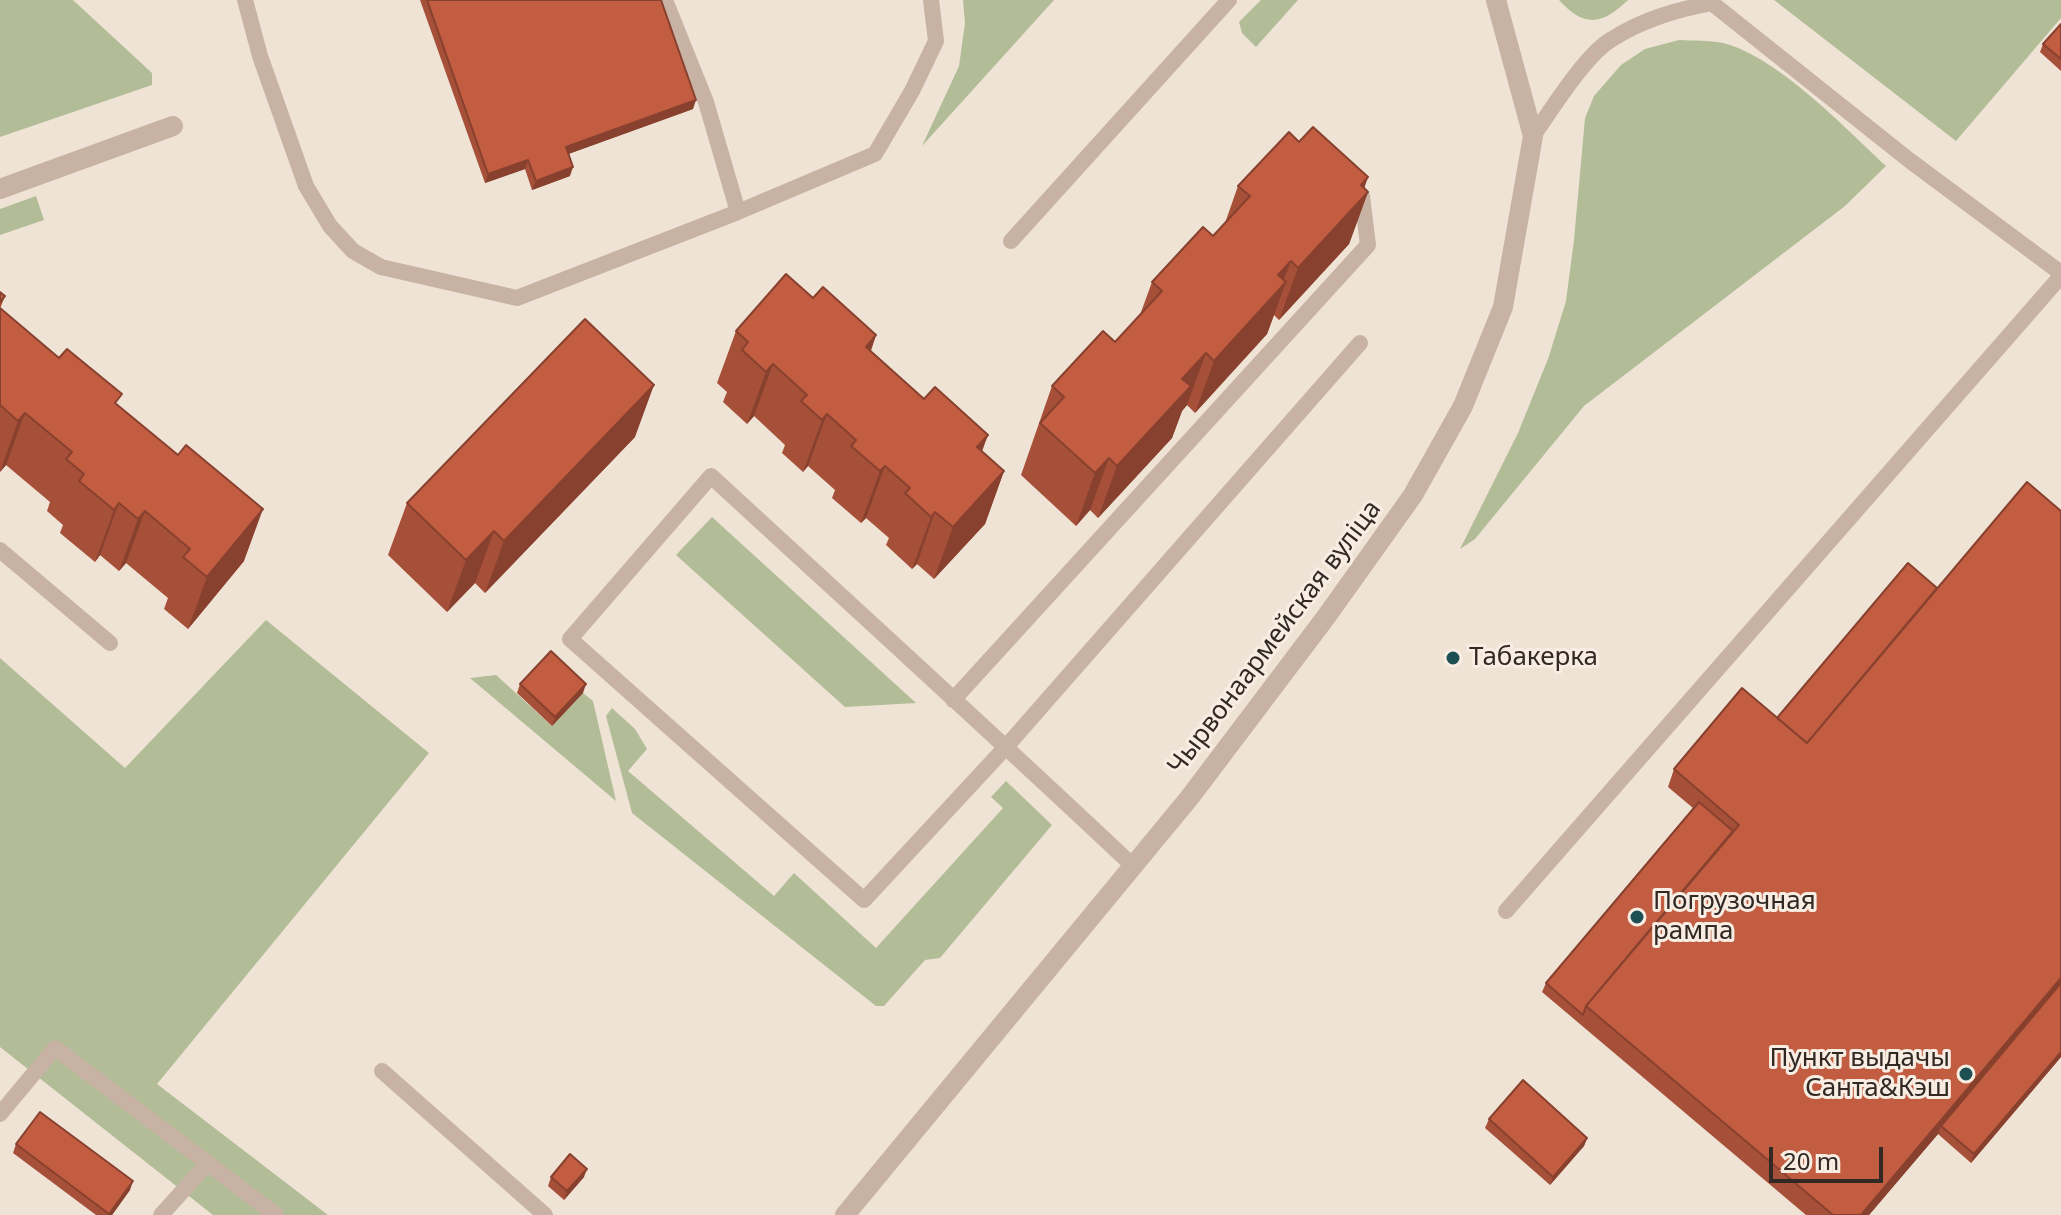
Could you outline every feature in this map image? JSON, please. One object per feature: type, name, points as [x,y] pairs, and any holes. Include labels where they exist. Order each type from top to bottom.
[{"type":"street","name":"Чырвонаармейская вуліца","points":[[845,1215],[1190,797],[1326,617],[1413,495],[1463,406],[1503,307],[1533,136],[1496,0]]},
{"type":"street","points":[[0,189],[173,126]]},
{"type":"lane","points":[[245,0],[260,56],[306,186],[330,226],[353,251],[381,267],[517,298],[738,212],[875,154],[912,91],[936,41],[931,0]]},
{"type":"lane","points":[[665,0],[706,102],[738,212]]},
{"type":"lane","points":[[1011,241],[1229,0]]},
{"type":"lane","points":[[1506,911],[2061,274],[1909,160],[1710,2],[1669,12],[1609,40],[1570,83],[1533,136]]},
{"type":"lane","points":[[953,700],[1368,245],[1362,196],[1342,175]]},
{"type":"lane","points":[[1133,866],[1005,748],[953,700],[711,476],[570,639],[864,900],[1005,748],[1360,343]]},
{"type":"lane","points":[[0,550],[110,643]]},
{"type":"lane","points":[[0,1114],[55,1048],[276,1215]]},
{"type":"lane","points":[[382,1071],[545,1215]]},
{"type":"lane","points":[[161,1215],[208,1163]]},
{"type":"green space","points":[[0,0],[73,0],[152,73],[152,85],[0,137]]},
{"type":"green space","points":[[963,0],[1054,0],[922,146],[959,66],[965,23]]},
{"type":"green space","points":[[1261,0],[1298,0],[1256,47],[1242,33],[1239,22]]},
{"type":"green space","points":[[1559,0],[1628,0],[1610,14],[1593,20],[1577,15]]},
{"type":"green space","points":[[1774,0],[2061,0],[2061,18],[1956,141]]},
{"type":"green space","points":[[1679,40],[1723,43],[1766,63],[1809,95],[1886,166],[1845,206],[1584,406],[1475,539],[1460,549],[1518,433],[1548,359],[1566,301],[1585,118],[1594,96],[1621,65],[1645,49]]},
{"type":"green space","points":[[36,196],[44,220],[0,235],[0,209]]},
{"type":"green space","points":[[712,517],[916,703],[845,707],[676,555]]},
{"type":"green space","points":[[266,620],[429,753],[157,1084],[328,1215],[213,1215],[0,1047],[0,658],[125,768]]},
{"type":"green space","points":[[496,675],[552,726],[583,693],[593,701],[616,801],[470,678]]},
{"type":"green space","points":[[612,708],[635,729],[647,749],[628,771],[774,896],[794,873],[876,948],[1003,808],[991,797],[1006,781],[1052,825],[940,958],[925,960],[884,1006],[876,1006],[632,813],[606,716]]},
{"type":"building","points":[[427,0],[661,0],[696,100],[566,147],[573,167],[536,181],[528,160],[488,174]]},
{"type":"building","points":[[2061,24],[2061,59],[2043,44]]},
{"type":"building","points":[[1313,127],[1368,177],[1361,185],[1368,192],[1298,268],[1291,261],[1278,275],[1286,282],[1214,361],[1206,353],[1182,379],[1191,386],[1117,466],[1109,458],[1095,473],[1040,423],[1064,397],[1052,386],[1103,331],[1115,342],[1162,291],[1152,282],[1203,227],[1213,236],[1250,196],[1238,186],[1289,132],[1299,142]]},
{"type":"building","points":[[786,274],[813,298],[823,287],[876,335],[866,347],[924,399],[935,387],[988,435],[977,447],[1004,471],[953,527],[935,512],[931,517],[905,493],[910,488],[885,466],[880,471],[851,446],[856,440],[827,414],[822,420],[801,401],[807,395],[773,364],[766,372],[742,350],[748,342],[736,331]]},
{"type":"building","points":[[0,308],[59,358],[67,349],[122,394],[115,403],[178,455],[186,445],[263,509],[207,577],[183,557],[190,549],[145,511],[138,519],[119,503],[114,510],[79,481],[84,474],[66,459],[72,452],[25,413],[18,421],[0,405]]},
{"type":"building","points":[[585,319],[654,385],[504,541],[494,531],[466,560],[407,503]]},
{"type":"building","points":[[2027,482],[2061,511],[2061,978],[1861,1215],[1833,1215],[1586,1006],[1739,825],[1674,769],[1742,688],[1807,743]]},
{"type":"building","points":[[1908,563],[1937,588],[1807,743],[1777,718]]},
{"type":"building","points":[[551,651],[586,684],[555,717],[520,684]]},
{"type":"building","name":"Погрузочная рампа","points":[[1699,802],[1733,831],[1586,1006],[1583,1015],[1546,983]]},
{"type":"building","points":[[2061,983],[2061,1052],[1974,1154],[1941,1126]]},
{"type":"building","points":[[1523,1080],[1587,1138],[1553,1177],[1489,1119]]},
{"type":"building","points":[[40,1112],[133,1181],[109,1214],[16,1144]]},
{"type":"building","points":[[570,1154],[587,1169],[567,1191],[551,1177]]},
{"type":"place","name":"Табакерка","points":[[1453,658]]},
{"type":"place","name":"Погрузочная рампа","points":[[1637,917]]},
{"type":"place","name":"Пункт выдачы Санта&Кэш","points":[[1966,1074]]}]
